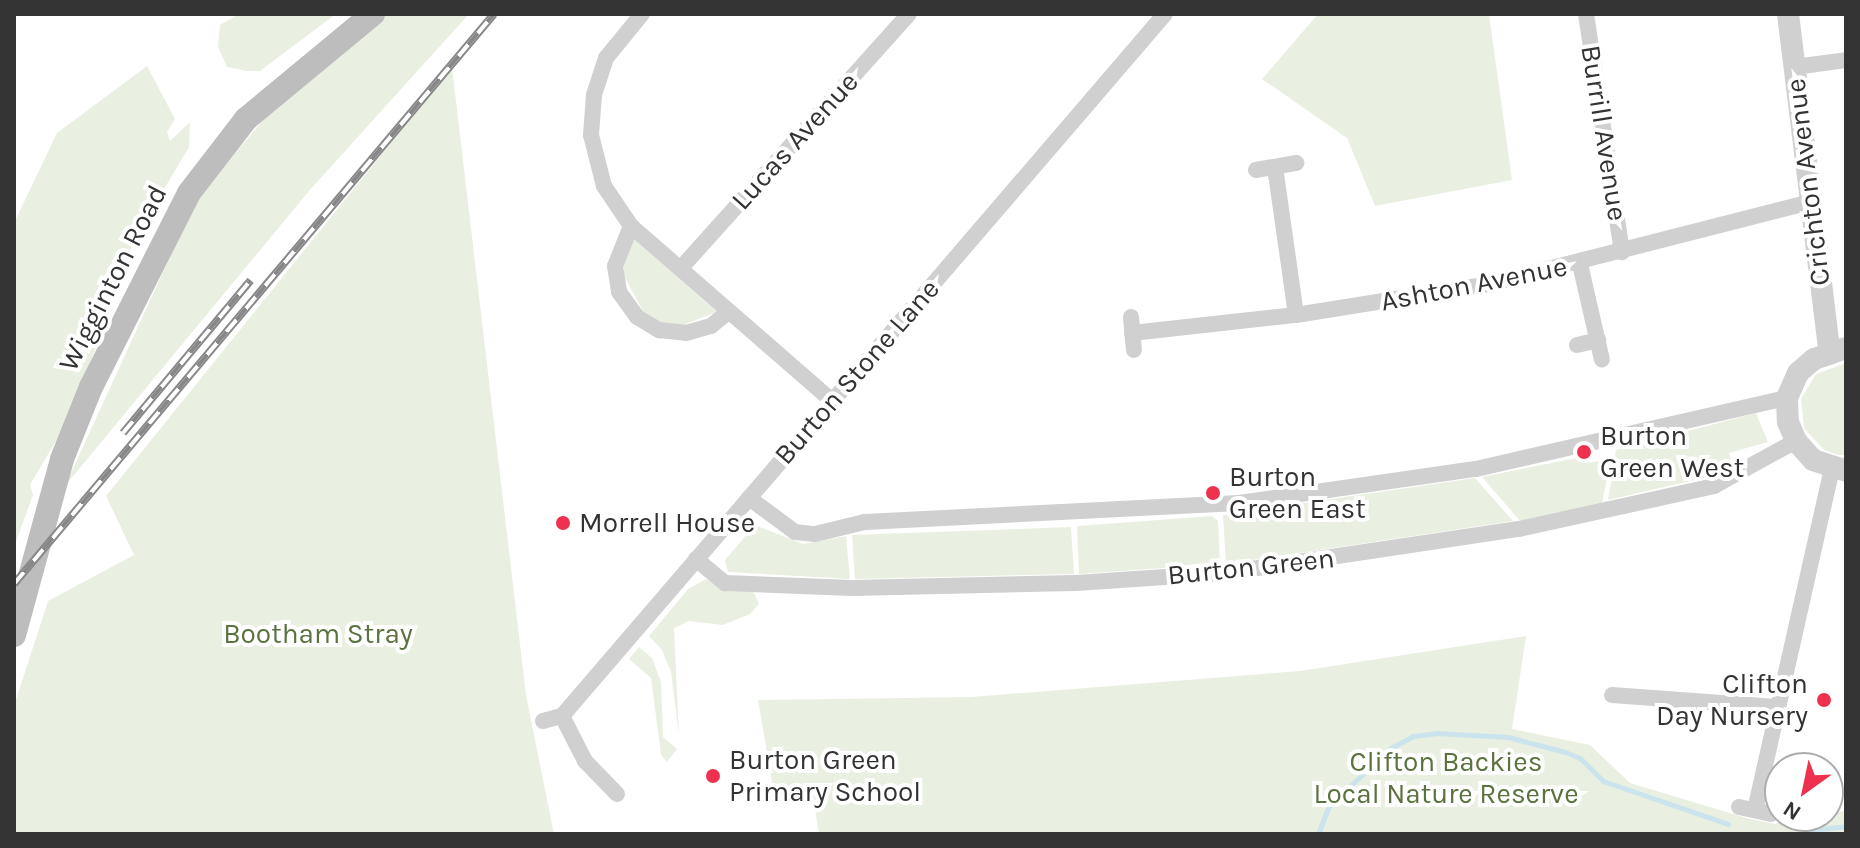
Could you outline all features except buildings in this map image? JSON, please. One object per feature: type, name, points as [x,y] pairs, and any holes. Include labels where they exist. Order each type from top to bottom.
[{"type":"main road","name":"Wigginton Road","points":[[14,635],[62,459],[97,373],[189,193],[246,119],[373,14]]},
{"type":"street","points":[[642,14],[606,58],[591,116],[597,171],[631,226],[832,401]]},
{"type":"street","name":"Lucas Avenue","points":[[681,268],[909,14]]},
{"type":"street","name":"Burton Stone Lane","points":[[562,716],[1165,14]]},
{"type":"street","name":"Burrill Avenue","points":[[1586,14],[1622,252]]},
{"type":"street","name":"Crichton Avenue","points":[[1788,14],[1810,202],[1838,349]]},
{"type":"street","points":[[1795,67],[1846,60]]},
{"type":"street","points":[[1256,170],[1296,163]]},
{"type":"street","points":[[1275,167],[1296,315]]},
{"type":"street","name":"Ashton Avenue","points":[[1132,333],[1296,315],[1580,264],[1810,202]]},
{"type":"street","points":[[631,226],[615,266],[619,292],[637,317],[659,330],[686,333],[711,326],[728,312]]},
{"type":"street","points":[[1580,264],[1602,360]]},
{"type":"street","points":[[1577,345],[1598,340]]},
{"type":"street","points":[[1755,811],[1777,707],[1839,470],[1813,460],[1796,441],[1788,422],[1787,398],[1798,373],[1838,349]]},
{"type":"street","points":[[749,498],[786,528],[815,534],[865,522],[1219,505],[1476,469],[1787,398]]},
{"type":"street","name":"Burton Green","points":[[696,559],[725,583],[852,588],[1076,583],[1224,573],[1519,529],[1714,486],[1796,441]]},
{"type":"street","points":[[1612,695],[1777,707]]},
{"type":"street","points":[[543,721],[562,716],[585,761],[617,794]]},
{"type":"green space","points":[[239,14],[336,14],[260,71],[247,71],[227,67],[218,47],[220,25]]},
{"type":"green space","points":[[385,14],[469,14],[309,191],[65,486],[196,200],[268,114]]},
{"type":"green space","points":[[1318,14],[1489,14],[1512,180],[1375,206],[1347,138],[1262,79]]},
{"type":"green space","points":[[147,66],[175,119],[167,132],[170,141],[190,122],[189,147],[132,243],[122,285],[60,434],[30,485],[33,495],[14,547],[14,223],[57,133]]},
{"type":"green space","name":"Bootham Stray","points":[[452,67],[526,695],[554,834],[14,834],[14,706],[48,601],[134,555],[106,496]]},
{"type":"green space","points":[[634,239],[717,312],[680,326],[666,326],[645,315],[624,276],[624,259]]},
{"type":"green space","points":[[1846,363],[1846,455],[1838,455],[1824,450],[1804,428],[1801,399],[1816,374]]},
{"type":"green space","points":[[1756,413],[1768,442],[1729,453],[1734,471],[1608,500],[1616,450]]},
{"type":"green space","points":[[1581,457],[1583,463],[1611,460],[1602,503],[1520,521],[1482,477]]},
{"type":"green space","points":[[1475,478],[1513,521],[1226,564],[1223,515]]},
{"type":"green space","points":[[1212,516],[1218,521],[1220,564],[1079,574],[1077,526]]},
{"type":"green space","points":[[755,525],[803,544],[846,536],[850,579],[728,572],[725,560]]},
{"type":"green space","points":[[1071,527],[1074,574],[855,579],[852,535]]},
{"type":"green space","points":[[706,579],[730,591],[753,591],[759,604],[750,614],[723,625],[689,621],[674,628],[679,735],[671,672],[662,650],[649,636],[688,589]]},
{"type":"green space","name":"Clifton Backies Local Nature Reserve","points":[[1526,636],[1512,729],[1590,745],[1630,783],[1764,822],[1764,832],[1844,832],[1846,811],[1846,834],[819,834],[812,791],[775,799],[758,700],[971,697],[1300,671]]},
{"type":"green space","points":[[639,647],[652,658],[661,682],[663,737],[677,749],[667,762],[661,755],[651,678],[629,659]]},
{"type":"waterway","points":[[1318,834],[1329,806],[1389,749],[1413,736],[1436,733],[1508,737],[1565,752],[1580,758],[1603,781],[1728,824]]},
{"type":"railway","points":[[14,584],[494,14]]},
{"type":"railway","points":[[123,433],[251,280]]},
{"type":"place","name":"Burton Green West","points":[[1584,452]]},
{"type":"place","name":"Burton Green East","points":[[1213,493]]},
{"type":"place","name":"Morrell House","points":[[563,523]]},
{"type":"place","name":"Clifton Day Nursery","points":[[1824,700]]},
{"type":"place","name":"Burton Green Primary School","points":[[713,776]]}]
